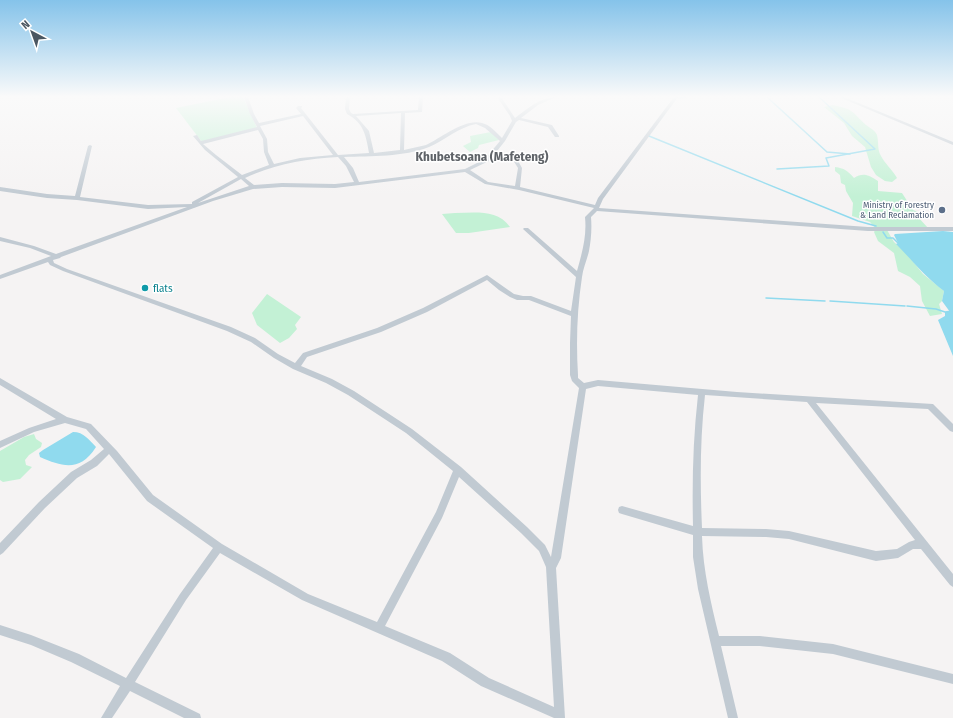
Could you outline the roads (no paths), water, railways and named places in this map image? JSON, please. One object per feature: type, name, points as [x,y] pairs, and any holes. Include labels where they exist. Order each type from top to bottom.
[{"type":"street","points":[[200,143],[246,131]]},
{"type":"street","points":[[261,131],[265,139],[266,152],[272,165]]},
{"type":"street","points":[[317,131],[337,156],[346,160],[352,170],[357,184]]},
{"type":"street","points":[[365,131],[372,154]]},
{"type":"street","points":[[402,131],[402,150]]},
{"type":"street","points":[[192,204],[253,171],[272,165],[298,160],[372,154],[430,145],[459,131]]},
{"type":"street","points":[[491,131],[502,141]]},
{"type":"street","points":[[0,277],[253,187],[282,185],[336,186],[466,170],[487,160],[509,131]]},
{"type":"street","points":[[553,131],[557,136]]},
{"type":"street","points":[[583,387],[575,379],[574,375],[573,343],[574,315],[579,276],[586,252],[589,229],[588,217],[652,131]]},
{"type":"street","points":[[921,131],[953,144]]},
{"type":"street","points":[[195,136],[200,143],[253,187]]},
{"type":"street","points":[[78,198],[90,146]]},
{"type":"street","points":[[514,160],[520,168],[517,187]]},
{"type":"street","points":[[466,170],[487,183],[517,187],[596,208],[868,229],[953,229]]},
{"type":"street","points":[[0,189],[47,196],[148,206],[199,205]]},
{"type":"street","points":[[526,229],[579,276]]},
{"type":"street","points":[[0,239],[32,247],[58,257]]},
{"type":"street","points":[[0,381],[65,420],[88,426],[150,498],[219,547],[306,597],[446,657],[485,682],[560,717],[551,567],[542,548],[458,470],[389,416],[329,380],[296,367],[276,356],[253,340],[229,328],[65,270],[52,264],[50,260]]},
{"type":"street","points":[[296,367],[305,355],[379,330],[425,310],[487,277],[501,290],[522,299],[529,298],[574,315]]},
{"type":"street","points":[[583,387],[598,383],[702,392],[930,406],[953,429]]},
{"type":"street","points":[[551,567],[556,558],[583,387]]},
{"type":"street","points":[[702,392],[698,426],[696,484],[698,557],[703,589],[733,718]]},
{"type":"street","points":[[809,399],[953,582]]},
{"type":"street","points":[[0,445],[25,432],[52,422],[65,420]]},
{"type":"street","points":[[0,550],[42,505],[74,475],[94,463],[109,449]]},
{"type":"street","points":[[378,628],[439,515],[458,470]]},
{"type":"street","points":[[622,510],[697,532],[766,533],[789,535],[876,556],[898,553],[912,545],[923,544]]},
{"type":"street","points":[[106,718],[184,597],[219,547]]},
{"type":"street","points":[[0,630],[31,640],[75,658],[196,718]]},
{"type":"street","points":[[716,641],[760,641],[833,649],[953,679]]},
{"type":"water","points":[[943,231],[953,232],[953,356],[938,320],[945,316],[945,312],[950,312],[942,301],[944,291],[937,286],[896,244],[898,243],[894,235]]},
{"type":"water","points":[[73,432],[80,433],[89,439],[96,447],[84,461],[77,464],[64,465],[40,457],[39,453]]},
{"type":"waterway","points":[[804,131],[827,152],[848,154]]},
{"type":"waterway","points":[[848,154],[875,149],[855,131]]},
{"type":"waterway","points":[[649,136],[858,221],[876,226]]},
{"type":"waterway","points":[[777,169],[829,166],[826,158],[848,154]]},
{"type":"waterway","points":[[883,232],[887,238],[893,238],[898,243]]},
{"type":"waterway","points":[[766,298],[825,301]]},
{"type":"waterway","points":[[830,301],[905,306]]},
{"type":"waterway","points":[[907,306],[936,309],[945,312],[953,311]]},
{"type":"place","name":"Ministry of Forestry & Land Reclamation","points":[[942,210]]},
{"type":"place","name":"flats","points":[[145,288]]},
{"type":"district","name":"Khubetsoana (Mafeteng)","points":[[482,156]]}]
